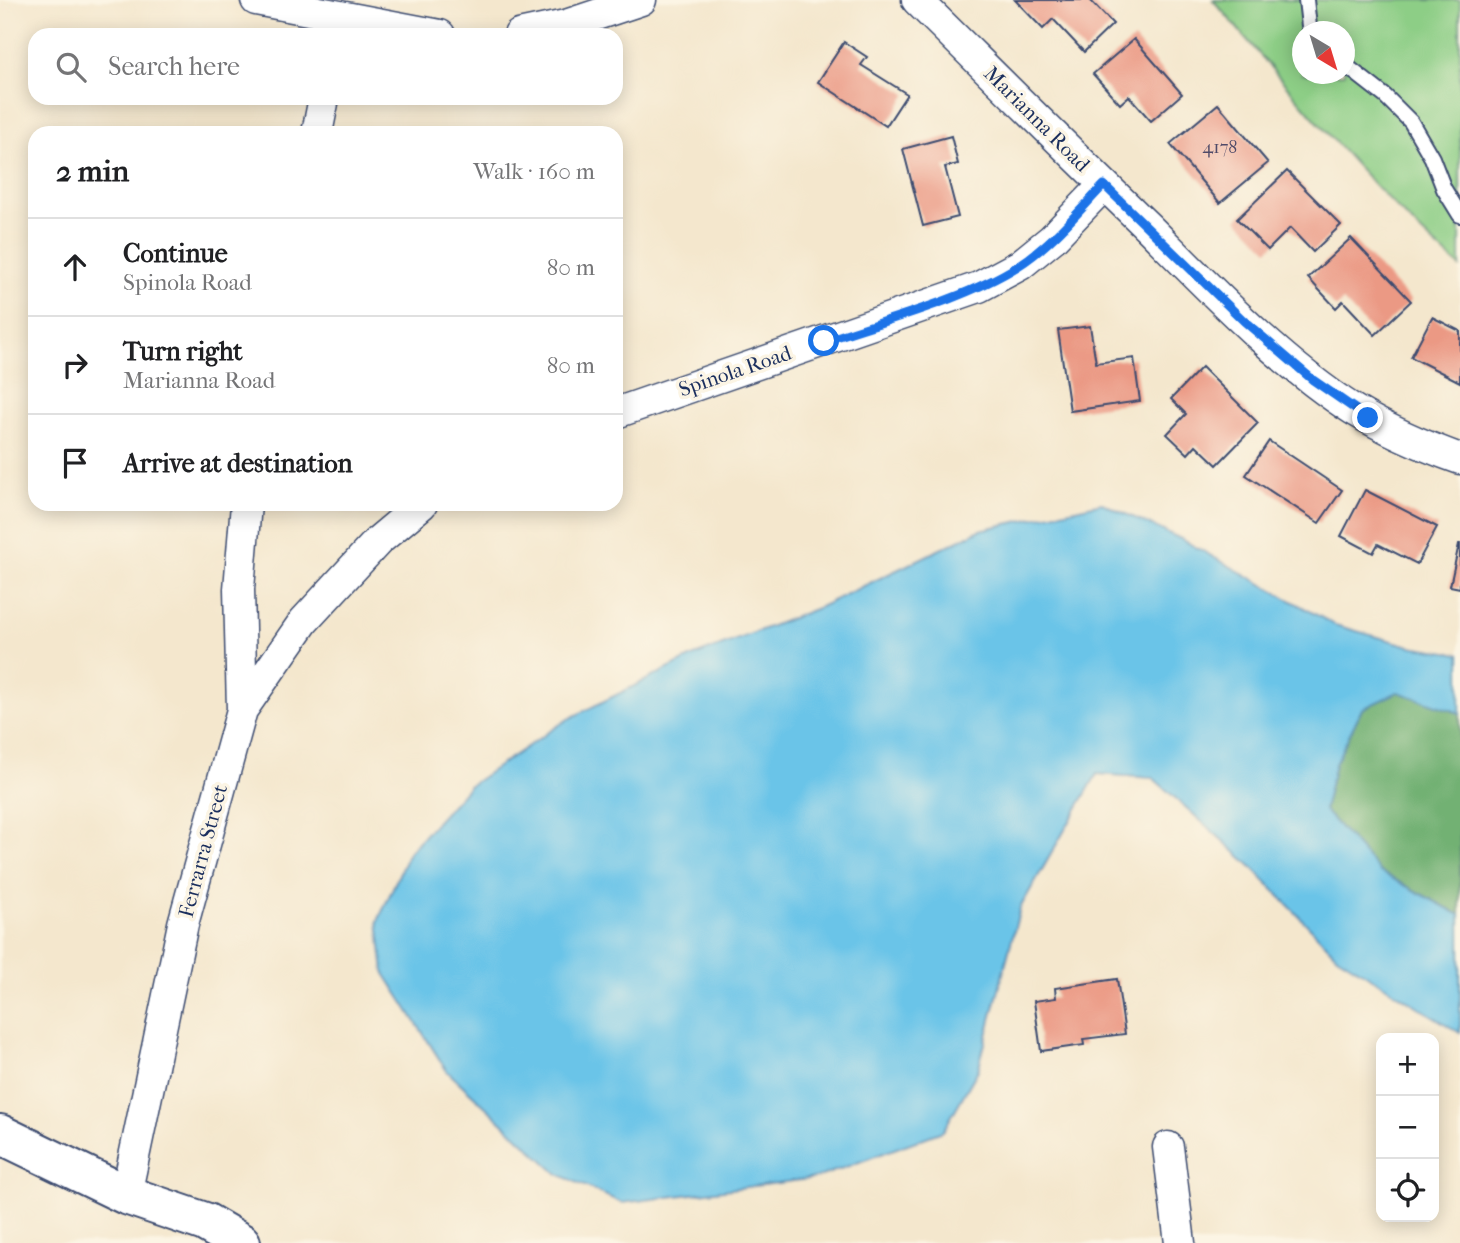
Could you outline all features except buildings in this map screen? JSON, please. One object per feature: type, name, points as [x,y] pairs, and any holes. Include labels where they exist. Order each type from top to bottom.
[{"type":"street","points":[[256,0],[399,28]]},
{"type":"street","points":[[556,28],[641,0]]},
{"type":"street","name":"Marianna Road","points":[[917,0],[1244,321],[1313,380],[1354,410],[1460,459]]},
{"type":"street","points":[[318,126],[323,105]]},
{"type":"street","name":"Spinola Road","points":[[623,411],[979,287],[1020,265],[1052,239],[1104,185]]},
{"type":"street","name":"Ferrarra Street","points":[[126,1195],[183,924],[242,709],[239,589],[245,511]]},
{"type":"street","points":[[242,709],[304,621],[377,541],[413,511]]},
{"type":"street","points":[[0,1134],[126,1195],[205,1222],[240,1243]]},
{"type":"street","points":[[1168,1147],[1180,1243]]},
{"type":"street","points":[[126,1195],[188,1243]]},
{"type":"lane","points":[[1306,0],[1308,21]]},
{"type":"lane","points":[[1355,72],[1412,122],[1432,158],[1444,189],[1460,215]]},
{"type":"green space","points":[[1213,0],[1460,0],[1460,267],[1426,237],[1362,172]]},
{"type":"green space","points":[[1398,691],[1460,713],[1460,915],[1380,872],[1324,810],[1335,764],[1362,709]]},
{"type":"water","points":[[1102,503],[1181,539],[1335,625],[1410,646],[1460,654],[1460,713],[1398,692],[1362,709],[1335,764],[1324,810],[1380,872],[1460,915],[1460,1033],[1337,956],[1250,865],[1153,778],[1097,774],[1020,908],[978,1070],[943,1131],[816,1178],[622,1203],[558,1174],[447,1071],[384,972],[378,921],[409,852],[469,786],[568,719],[692,657],[820,607],[980,530]]},
{"type":"route","points":[[824,341],[979,287],[1020,265],[1052,239],[1104,185],[1244,321],[1313,380],[1368,418]]}]
